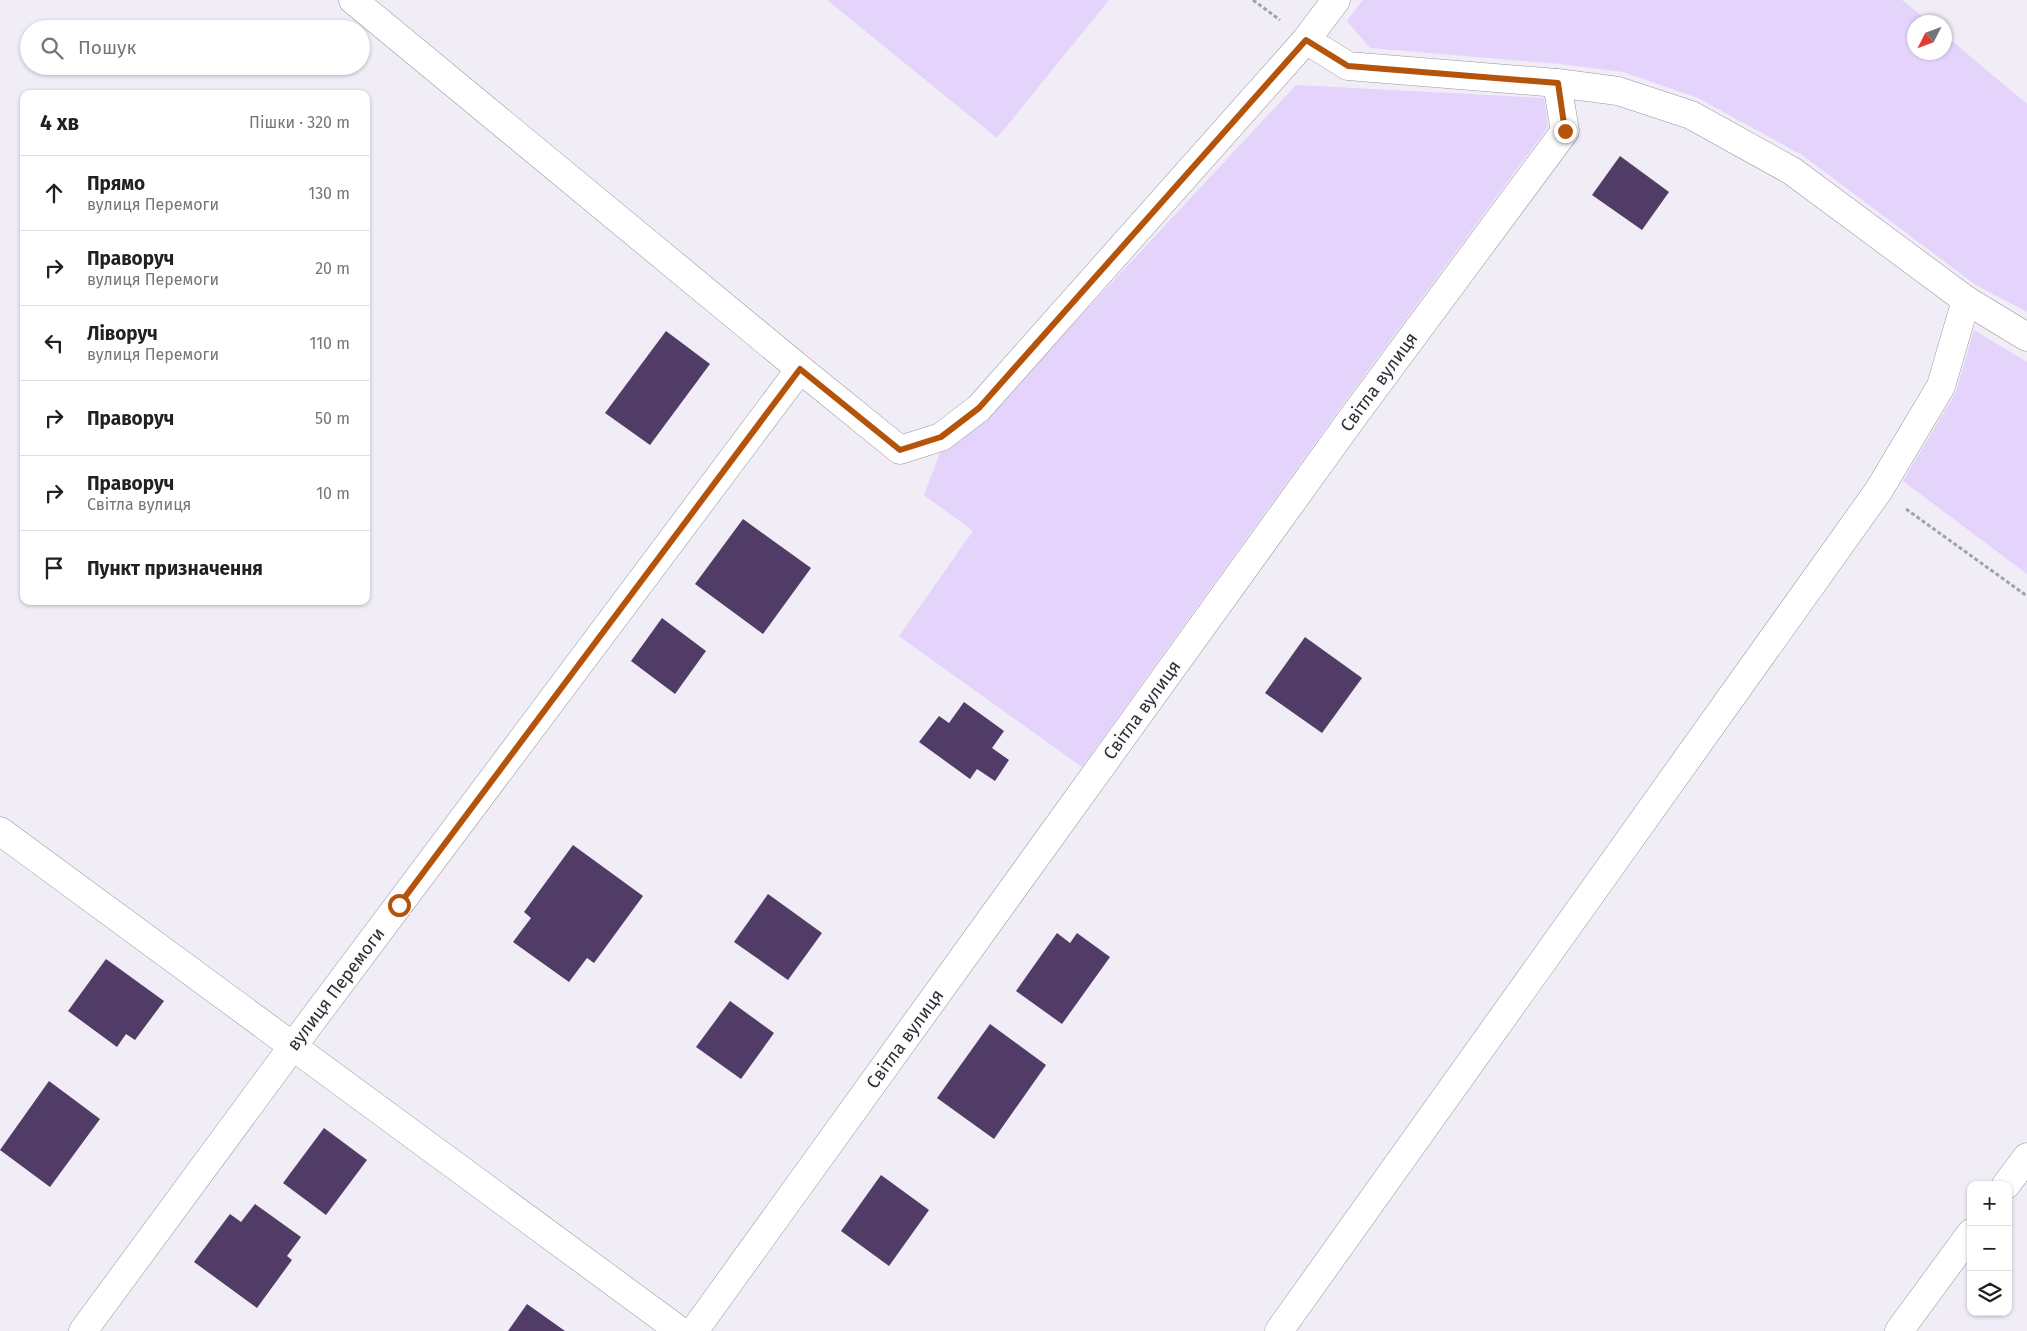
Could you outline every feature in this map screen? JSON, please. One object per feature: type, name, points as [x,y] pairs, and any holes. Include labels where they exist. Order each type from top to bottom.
[{"type":"street","points":[[353,0],[900,450],[941,437],[979,408],[1306,40],[1336,0]]},
{"type":"street","points":[[1306,40],[1348,66],[1558,83],[1618,91],[1690,115],[1792,171],[1966,300],[2027,337]]},
{"type":"street","name":"Світла вулиця","points":[[694,1331],[1354,417],[1565,131],[1558,83]]},
{"type":"street","points":[[1279,1331],[1879,490],[1941,386],[1966,300]]},
{"type":"street","name":"вулиця Перемоги","points":[[83,1331],[293,1046],[800,369]]},
{"type":"street","points":[[0,831],[680,1331]]},
{"type":"street","points":[[2009,1181],[2027,1157]]},
{"type":"street","points":[[1899,1331],[1967,1238]]},
{"type":"path","points":[[1879,490],[2027,596]]},
{"type":"shaded area","points":[[827,0],[1109,0],[997,138]]},
{"type":"shaded area","points":[[1363,0],[1902,0],[1920,15],[1907,15],[1907,60],[1952,60],[1952,41],[2027,104],[2027,312],[1976,285],[1802,155],[1698,98],[1623,72],[1560,64],[1370,48],[1347,21]]},
{"type":"shaded area","points":[[1296,85],[1544,98],[1548,127],[1341,407],[1082,767],[899,636],[973,531],[924,495],[940,453],[979,425]]},
{"type":"shaded area","points":[[1974,330],[2027,362],[2027,574],[1903,481],[1956,392]]},
{"type":"building","points":[[1620,156],[1669,192],[1642,230],[1592,195]]},
{"type":"building","points":[[666,331],[710,364],[650,445],[605,413]]},
{"type":"building","points":[[743,519],[811,568],[763,634],[695,584]]},
{"type":"building","points":[[662,618],[706,651],[675,694],[631,661]]},
{"type":"building","points":[[1305,637],[1362,678],[1322,733],[1265,693]]},
{"type":"building","points":[[964,702],[1004,731],[992,748],[1009,760],[995,781],[977,769],[970,779],[919,742],[939,716],[949,723]]},
{"type":"building","points":[[573,845],[643,896],[594,963],[587,958],[569,982],[513,942],[531,918],[524,912]]},
{"type":"building","points":[[768,894],[822,933],[788,980],[734,942]]},
{"type":"building","points":[[1057,933],[1070,943],[1077,933],[1110,957],[1062,1024],[1016,991]]},
{"type":"building","points":[[106,959],[164,1001],[135,1040],[126,1034],[117,1047],[68,1011]]},
{"type":"building","points":[[730,1001],[774,1033],[741,1079],[696,1047]]},
{"type":"building","points":[[990,1024],[1046,1065],[994,1139],[937,1098]]},
{"type":"building","points":[[49,1081],[100,1119],[50,1187],[0,1150]]},
{"type":"building","points":[[324,1128],[367,1160],[326,1215],[283,1183]]},
{"type":"building","points":[[881,1175],[929,1210],[889,1266],[841,1231]]},
{"type":"building","points":[[255,1204],[301,1237],[287,1256],[292,1260],[257,1308],[194,1262],[230,1214],[241,1222]]},
{"type":"building","points":[[527,1304],[565,1331],[508,1331]]},
{"type":"route","points":[[399,905],[800,369],[900,450],[941,437],[979,408],[1306,40],[1348,66],[1558,83],[1565,131]]}]
